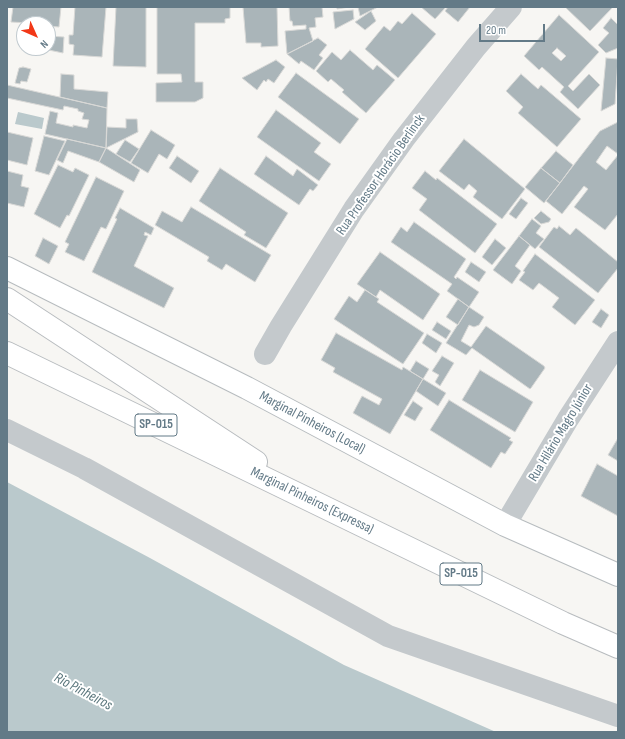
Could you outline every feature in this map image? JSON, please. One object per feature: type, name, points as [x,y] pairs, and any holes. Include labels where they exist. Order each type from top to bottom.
[{"type":"main road","name":"Marginal Pinheiros (Local)","points":[[7,268],[247,388],[505,525],[618,575]]},
{"type":"main road","points":[[7,299],[233,446],[305,498]]},
{"type":"main road","name":"Marginal Pinheiros (Expressa)","points":[[7,353],[555,620],[618,647]]},
{"type":"street","name":"Rua Professor Horácio Berlinck","points":[[265,354],[354,209],[399,146],[476,47],[511,7]]},
{"type":"street","name":"Rua Hilário Magro Júnior","points":[[505,525],[568,418],[618,342]]},
{"type":"street","points":[[7,430],[84,468],[388,636],[618,716]]},
{"type":"water","points":[[18,112],[44,118],[42,129],[15,124]]},
{"type":"water","name":"Rio Pinheiros","points":[[7,482],[150,558],[344,665],[496,732],[7,732]]},
{"type":"building","points":[[13,7],[61,7],[59,27],[56,27],[56,16],[16,16],[16,22],[11,22]]},
{"type":"building","points":[[75,7],[106,7],[102,57],[73,55],[74,45],[69,44],[69,35],[73,35]]},
{"type":"building","points":[[116,7],[146,7],[146,67],[113,66]]},
{"type":"building","points":[[157,7],[230,7],[230,18],[225,19],[225,23],[195,23],[195,82],[203,82],[203,98],[195,102],[156,102],[156,83],[182,82],[181,74],[157,74]]},
{"type":"building","points":[[243,7],[277,7],[278,46],[261,47],[261,43],[246,43]]},
{"type":"building","points":[[289,7],[322,7],[323,17],[315,18],[316,27],[309,28],[313,41],[287,54],[285,31],[306,29],[306,25],[293,26],[292,21],[290,21]]},
{"type":"building","points":[[337,7],[349,7],[337,9]]},
{"type":"building","points":[[358,7],[378,7],[360,16]]},
{"type":"building","points":[[421,7],[446,7],[435,19]]},
{"type":"building","points":[[448,7],[470,7],[458,22],[445,11]]},
{"type":"building","points":[[565,7],[613,7],[590,31]]},
{"type":"building","points":[[353,10],[354,19],[335,29],[333,12]]},
{"type":"building","points":[[371,11],[376,21],[365,30],[355,22]]},
{"type":"building","points":[[412,13],[436,34],[398,78],[365,49],[384,26],[390,31],[398,21],[402,24]]},
{"type":"building","points":[[559,15],[599,52],[568,86],[573,91],[589,74],[600,85],[578,109],[560,92],[564,87],[542,67],[539,70],[524,56]],"holes":[[[557,48],[566,56],[561,61],[552,53]]]},
{"type":"building","points":[[611,18],[618,25],[618,48],[606,53],[598,45],[609,33],[603,28]]},
{"type":"building","points":[[56,36],[64,37],[63,53],[56,52]]},
{"type":"building","points":[[318,38],[327,45],[319,55],[323,58],[314,70],[301,61],[299,64],[287,54]]},
{"type":"building","points":[[350,50],[373,70],[377,65],[395,80],[366,113],[342,92],[344,90],[331,79],[328,82],[316,71],[332,52],[341,60]]},
{"type":"building","points":[[606,58],[618,59],[615,104],[601,111]]},
{"type":"building","points":[[276,60],[285,67],[274,83],[268,79],[266,82],[264,80],[257,90],[242,78]]},
{"type":"building","points":[[23,67],[31,69],[27,82],[21,81],[20,84],[15,83],[19,68]]},
{"type":"building","points":[[296,73],[359,119],[340,144],[278,97]]},
{"type":"building","points":[[61,74],[74,75],[74,89],[108,92],[107,108],[60,97]]},
{"type":"building","points":[[521,74],[538,89],[541,85],[581,119],[557,147],[518,113],[523,107],[506,91]]},
{"type":"building","points":[[7,85],[107,108],[106,148],[45,134],[50,111],[58,113],[56,123],[73,127],[73,125],[87,128],[89,120],[82,119],[84,113],[78,111],[78,109],[64,106],[63,110],[7,98]]},
{"type":"building","points":[[276,110],[321,143],[314,152],[331,164],[319,181],[257,137]]},
{"type":"building","points":[[126,119],[137,119],[138,132],[106,148],[107,127],[126,128]]},
{"type":"building","points":[[618,122],[618,154],[607,146],[596,162],[606,170],[618,155],[618,214],[605,230],[574,207],[588,189],[584,186],[562,214],[546,201],[600,131]]},
{"type":"building","points":[[151,130],[175,145],[167,159],[159,154],[148,173],[131,163]]},
{"type":"building","points":[[7,132],[33,138],[27,165],[7,160]]},
{"type":"building","points":[[44,136],[65,141],[49,175],[35,171]]},
{"type":"building","points":[[67,139],[106,148],[99,162],[68,151],[63,163],[57,160]]},
{"type":"building","points":[[464,139],[525,189],[502,219],[473,197],[477,191],[469,184],[464,190],[439,171]]},
{"type":"building","points":[[125,140],[139,149],[130,162],[116,154]]},
{"type":"building","points":[[106,148],[140,170],[134,182],[99,162]]},
{"type":"building","points":[[556,151],[573,165],[560,183],[541,168]]},
{"type":"building","points":[[177,156],[199,171],[191,183],[169,168]]},
{"type":"building","points":[[266,156],[293,176],[297,169],[318,185],[313,191],[310,189],[299,205],[254,174]]},
{"type":"building","points":[[58,165],[73,172],[75,168],[89,175],[69,216],[67,215],[60,228],[34,214]]},
{"type":"building","points":[[220,168],[288,213],[266,248],[244,235],[246,232],[199,201]]},
{"type":"building","points":[[541,168],[560,183],[544,203],[525,187]]},
{"type":"building","points":[[7,171],[23,175],[21,186],[29,188],[24,207],[7,203]]},
{"type":"building","points":[[425,171],[436,180],[437,178],[497,224],[475,253],[419,210],[427,199],[412,188]]},
{"type":"building","points":[[96,177],[124,191],[106,229],[101,227],[84,261],[65,252],[69,244],[65,242]]},
{"type":"building","points":[[521,198],[528,203],[516,219],[509,214]]},
{"type":"building","points":[[191,207],[271,255],[255,282],[226,264],[222,270],[207,261],[209,257],[155,225],[162,211],[182,222]]},
{"type":"building","points":[[120,208],[154,228],[151,235],[145,232],[144,235],[148,236],[134,266],[174,288],[164,308],[92,272],[117,219],[115,218]]},
{"type":"building","points":[[541,211],[551,219],[549,222],[541,224],[534,218]]},
{"type":"building","points":[[532,219],[541,226],[536,233],[544,239],[535,249],[519,236]]},
{"type":"building","points":[[414,222],[466,259],[454,277],[456,279],[457,277],[479,292],[469,307],[447,291],[452,284],[391,242],[401,227],[407,232]]},
{"type":"building","points":[[559,226],[570,235],[576,228],[618,262],[618,268],[598,293],[539,247],[554,227],[557,229]]},
{"type":"building","points":[[519,236],[530,245],[515,266],[521,271],[512,284],[493,270]]},
{"type":"building","points":[[43,238],[58,246],[49,264],[35,256]]},
{"type":"building","points":[[495,239],[506,248],[492,265],[482,257]]},
{"type":"building","points":[[380,252],[440,294],[423,320],[380,290],[376,297],[357,284]]},
{"type":"building","points":[[535,254],[595,300],[575,325],[552,307],[559,298],[539,283],[533,290],[519,280],[525,272],[523,271]]},
{"type":"building","points":[[471,262],[486,272],[479,282],[465,272]]},
{"type":"building","points":[[365,290],[379,299],[377,302],[424,333],[403,364],[334,319],[349,296],[357,302]]},
{"type":"building","points":[[458,299],[469,307],[458,325],[446,317]]},
{"type":"building","points":[[469,307],[484,317],[479,325],[474,327],[469,325],[461,341],[471,347],[486,326],[544,366],[545,368],[530,389],[472,348],[466,355],[446,343]]},
{"type":"building","points":[[601,309],[609,315],[601,328],[592,322]]},
{"type":"building","points":[[437,322],[451,331],[446,339],[432,330]]},
{"type":"building","points":[[336,333],[402,370],[403,367],[423,379],[390,434],[353,413],[362,396],[379,405],[382,399],[333,372],[335,368],[321,360]]},
{"type":"building","points":[[427,334],[442,343],[436,353],[422,343]]},
{"type":"building","points":[[442,356],[454,363],[440,386],[435,382],[439,375],[432,371]]},
{"type":"building","points":[[416,361],[429,369],[423,379],[410,371]]},
{"type":"building","points":[[480,370],[533,402],[515,432],[462,400]]},
{"type":"building","points":[[423,379],[446,393],[438,406],[416,391]]},
{"type":"building","points":[[449,400],[511,438],[509,440],[513,442],[505,454],[501,452],[491,468],[430,430]]},
{"type":"building","points":[[413,401],[423,408],[415,421],[404,415]]},
{"type":"building","points":[[618,438],[618,461],[608,455]]},
{"type":"building","points":[[597,464],[618,476],[618,516],[581,496]]}]
